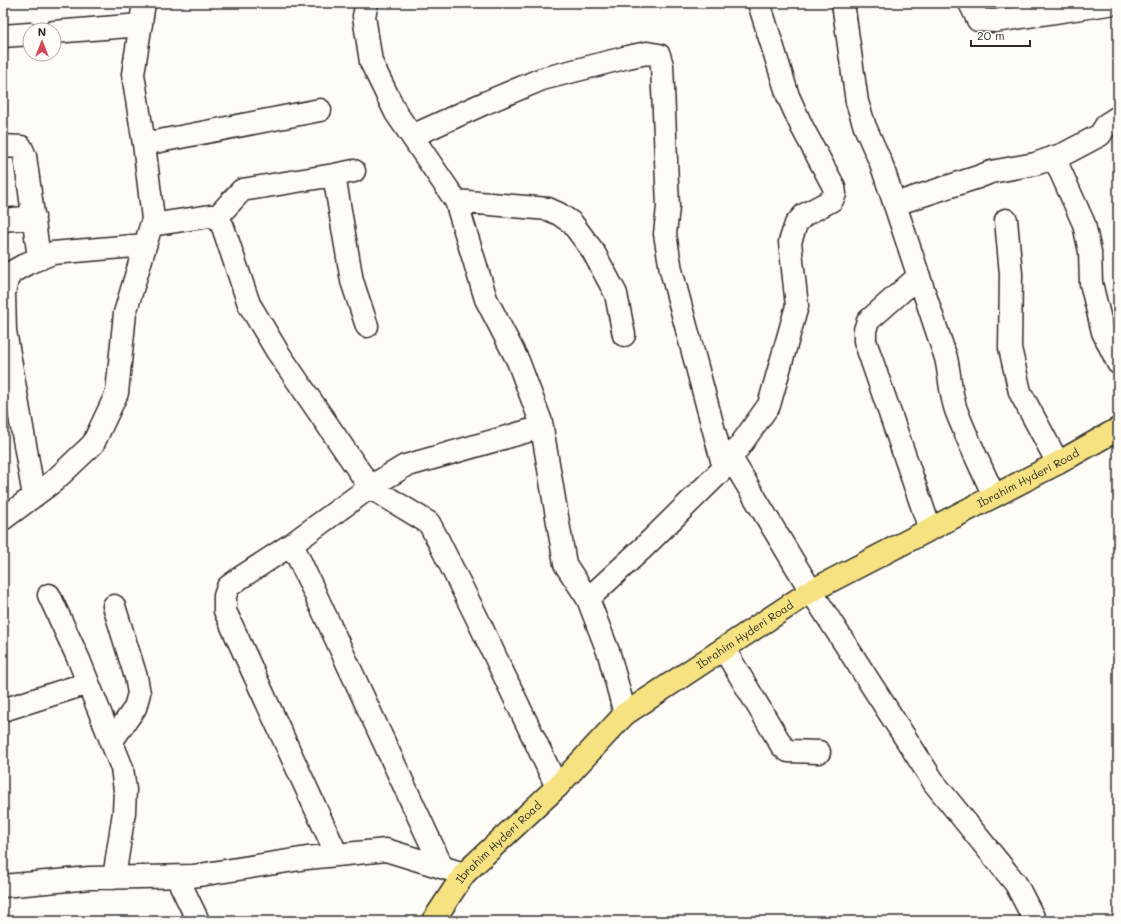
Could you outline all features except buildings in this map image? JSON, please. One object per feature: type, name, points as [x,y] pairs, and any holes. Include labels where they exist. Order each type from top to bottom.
[{"type":"main road","name":"Ibrahim Hyderi Road","points":[[433,921],[464,874],[557,787],[625,714],[811,591],[1058,463],[1118,429]]},
{"type":"street","points":[[3,519],[54,481],[94,444],[117,393],[125,313],[153,219],[144,144],[133,74],[144,3]]},
{"type":"street","points":[[588,600],[643,548],[727,463],[770,405],[797,306],[790,242],[796,224],[804,215],[832,200],[836,194],[834,187],[802,127],[788,96],[759,3]]},
{"type":"street","points":[[843,3],[857,102],[865,127],[881,163],[946,358],[956,409],[994,496]]},
{"type":"street","points":[[970,3],[978,20],[995,22],[1115,3]]},
{"type":"street","points":[[365,5],[364,16],[371,62],[396,113],[456,201],[486,299],[518,361],[541,422],[565,564],[588,600],[609,654],[625,714]]},
{"type":"street","points":[[62,31],[140,25]]},
{"type":"street","points":[[3,36],[22,35]]},
{"type":"street","points":[[412,136],[542,79],[647,53],[659,55],[662,64],[667,161],[668,207],[666,234],[672,270],[727,463],[935,784],[1016,884],[1035,921]]},
{"type":"street","points":[[144,144],[320,110]]},
{"type":"street","points":[[895,204],[991,172],[1035,164],[1054,158],[1100,135],[1107,124],[1118,117]]},
{"type":"street","points":[[3,146],[21,147],[25,156],[39,258]]},
{"type":"street","points":[[1054,158],[1084,224],[1090,252],[1091,283],[1103,332],[1118,364]]},
{"type":"street","points":[[217,217],[242,190],[344,173],[352,281],[367,326]]},
{"type":"street","points":[[456,201],[548,209],[566,218],[593,251],[616,294],[624,335]]},
{"type":"street","points":[[34,496],[7,368],[4,293],[7,280],[12,272],[28,262],[53,253],[148,235],[210,216],[217,217]]},
{"type":"street","points":[[3,220],[34,217]]},
{"type":"street","points":[[217,217],[223,227],[249,304],[277,351],[370,486],[429,523],[477,618],[557,787]]},
{"type":"street","points":[[1006,220],[1011,274],[1010,348],[1020,392],[1058,463]]},
{"type":"street","points":[[919,276],[868,321],[864,330],[864,341],[930,529]]},
{"type":"street","points":[[337,855],[225,611],[225,596],[228,587],[292,544],[370,486],[405,466],[542,427]]},
{"type":"street","points":[[292,544],[442,868]]},
{"type":"street","points":[[49,595],[79,660],[122,768],[125,790],[124,812],[114,878]]},
{"type":"street","points":[[111,742],[135,708],[139,693],[136,677],[114,606]]},
{"type":"street","points":[[724,649],[782,746],[788,751],[819,752]]},
{"type":"street","points":[[3,710],[88,683]]},
{"type":"street","points":[[3,886],[90,878],[193,876],[307,858],[386,850],[464,874]]},
{"type":"street","points":[[177,877],[198,921]]}]
